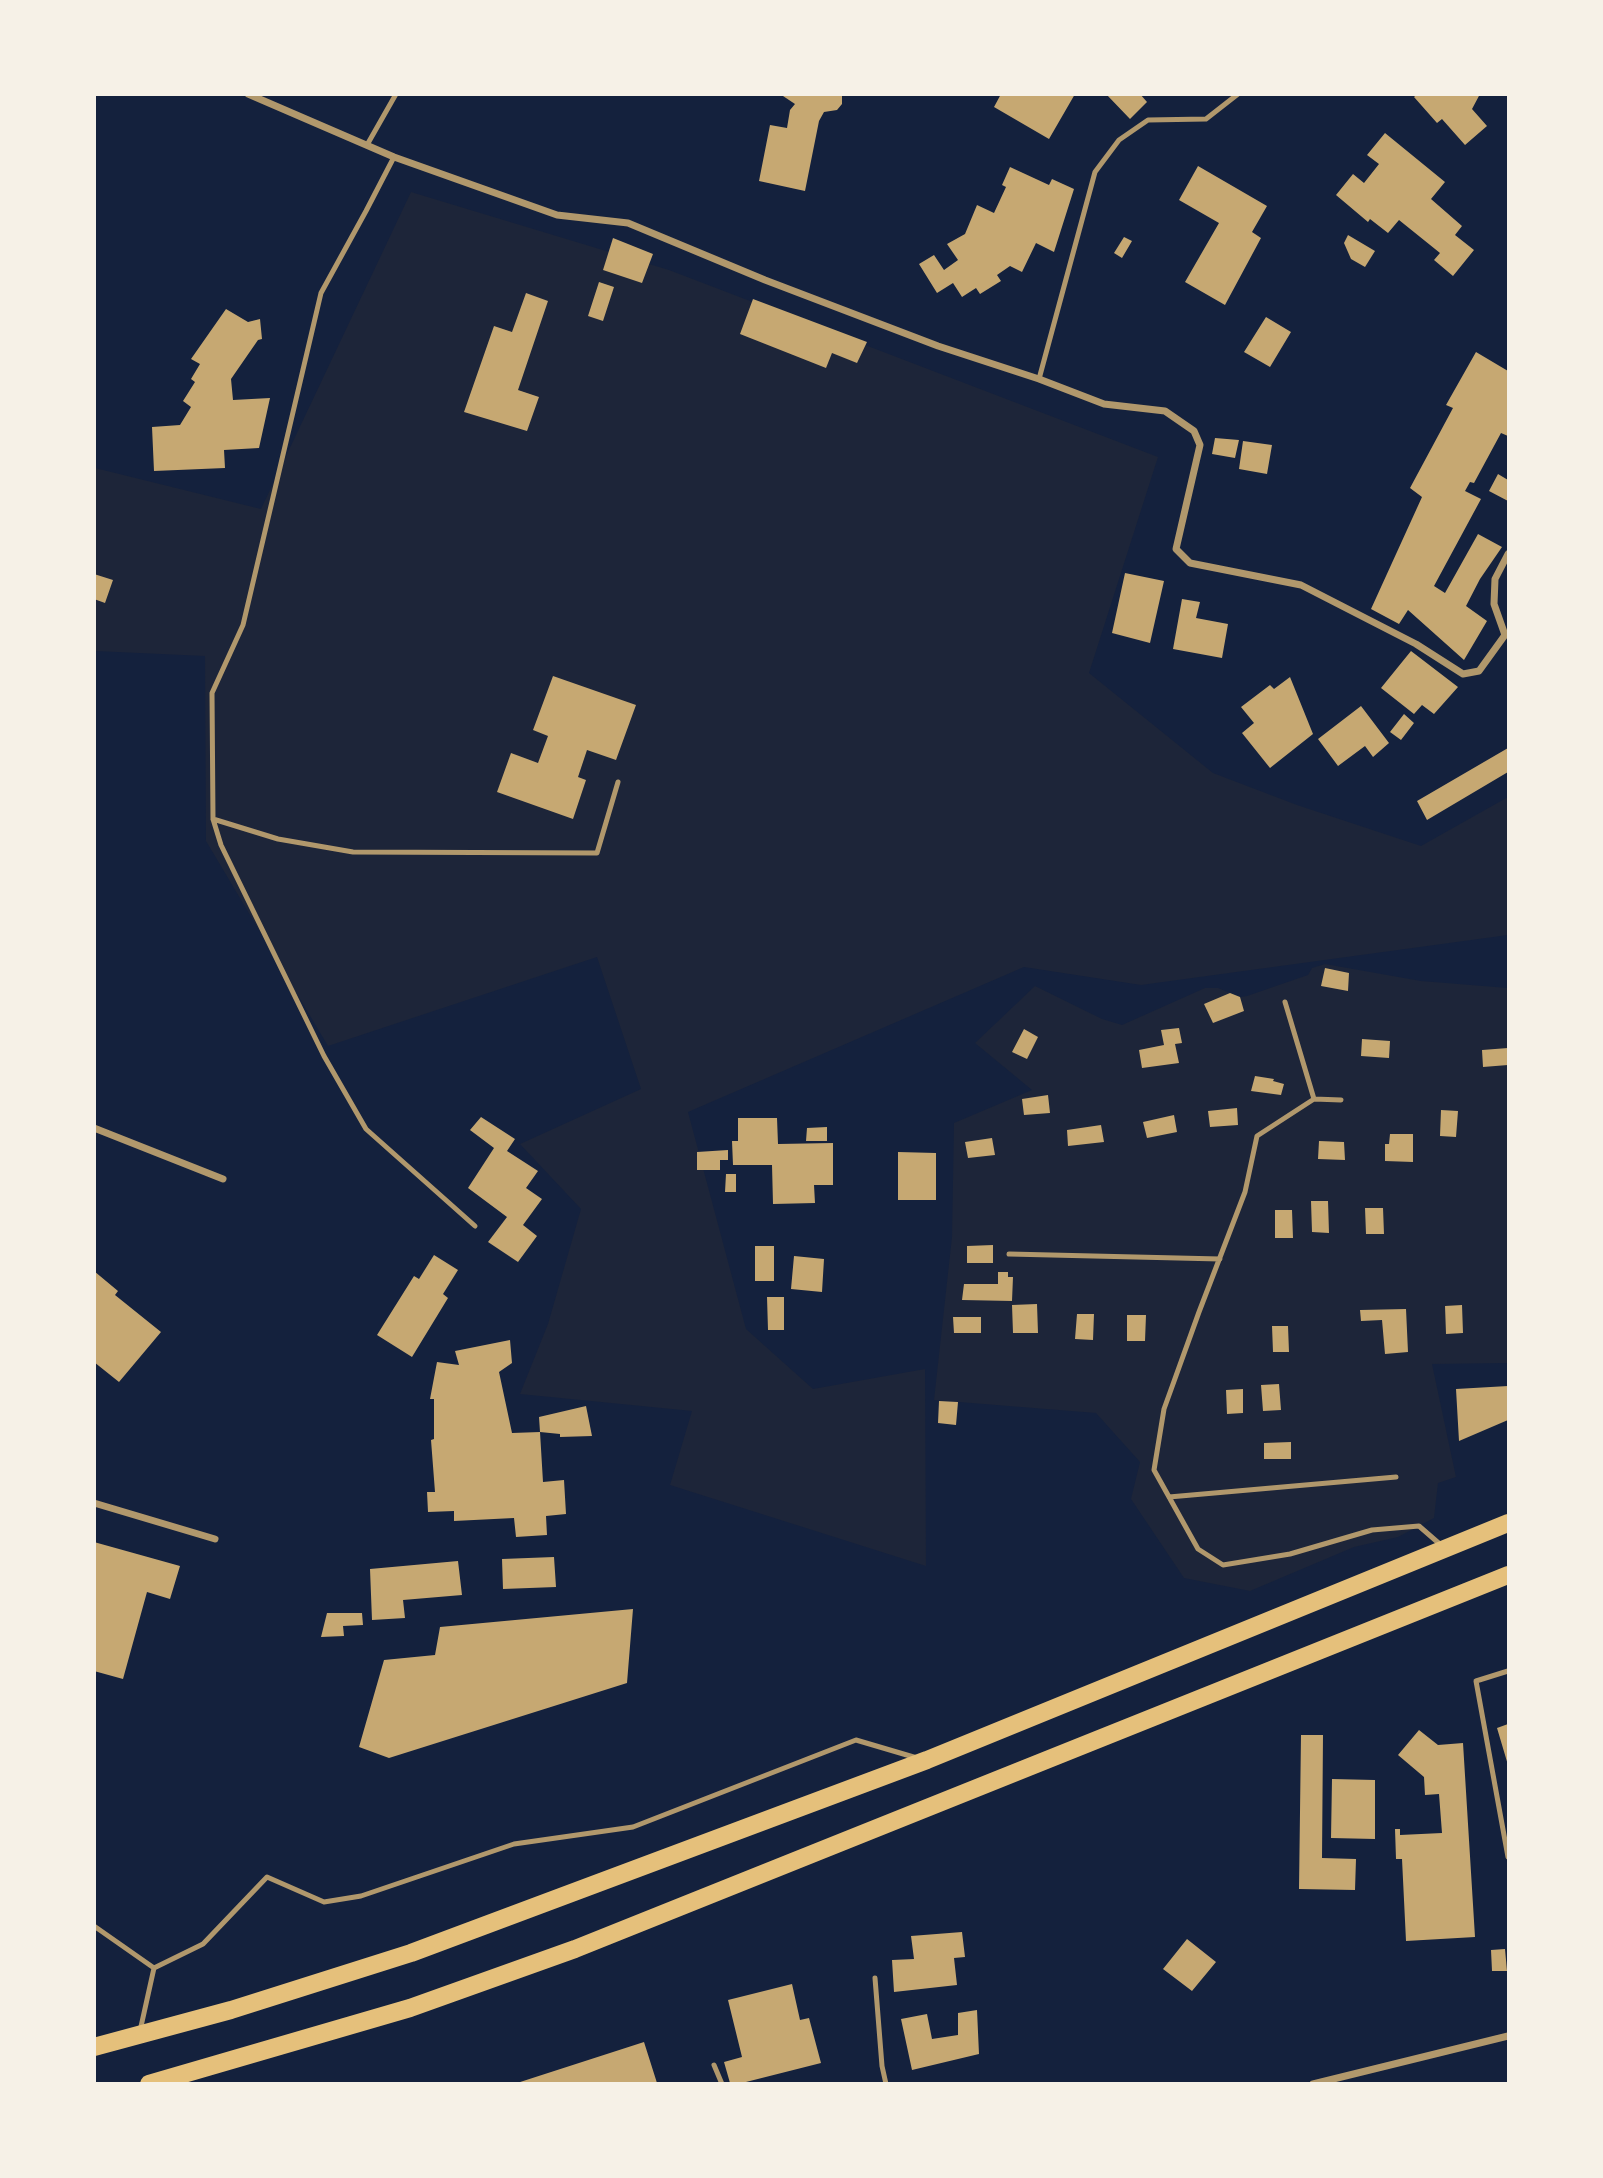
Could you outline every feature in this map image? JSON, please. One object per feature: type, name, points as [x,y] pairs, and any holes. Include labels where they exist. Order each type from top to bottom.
[{"type":"main road","points":[[94,2047],[231,2010],[411,1953],[927,1760],[1508,1523]]},
{"type":"main road","points":[[149,2084],[410,2008],[575,1950],[1508,1575]]},
{"type":"street","points":[[248,94],[394,157],[558,215],[628,223],[765,280],[938,346],[1104,404],[1165,411],[1194,431],[1200,445],[1176,549],[1190,563],[1301,586],[1416,644],[1463,674],[1479,671],[1507,634],[1494,604],[1495,579],[1508,554]]},
{"type":"street","points":[[94,1128],[223,1179]]},
{"type":"street","points":[[94,1503],[215,1539]]},
{"type":"street","points":[[1313,2084],[1508,2036]]},
{"type":"lane","points":[[367,145],[396,94]]},
{"type":"lane","points":[[1038,379],[1095,173],[1119,140],[1149,120],[1206,118],[1238,94]]},
{"type":"lane","points":[[394,157],[321,293],[243,625],[212,694],[213,818],[221,845],[312,1031],[366,1129],[475,1226]]},
{"type":"lane","points":[[213,818],[278,839],[353,852],[597,853],[618,782]]},
{"type":"lane","points":[[1284,1002],[1314,1099]]},
{"type":"lane","points":[[1341,1100],[1314,1099],[1257,1136],[1245,1192],[1164,1409],[1154,1470],[1198,1549],[1223,1565],[1290,1554],[1371,1530],[1419,1526],[1444,1549]]},
{"type":"lane","points":[[1009,1254],[1220,1259]]},
{"type":"lane","points":[[1169,1497],[1396,1477]]},
{"type":"lane","points":[[1508,1671],[1476,1681],[1508,1857]]},
{"type":"lane","points":[[154,1968],[203,1944],[267,1877],[324,1902],[361,1896],[514,1844],[633,1827],[856,1740],[927,1760]]},
{"type":"lane","points":[[94,1926],[154,1968]]},
{"type":"lane","points":[[140,2034],[154,1968]]},
{"type":"lane","points":[[875,1978],[882,2066],[886,2084]]},
{"type":"lane","points":[[714,2065],[722,2084]]},
{"type":"shaded area","points":[[411,192],[669,270],[1158,457],[1089,673],[1213,773],[1297,805],[1421,846],[1508,797],[1508,935],[1141,985],[1024,967],[688,1112],[746,1329],[813,1389],[925,1369],[926,1566],[670,1485],[692,1411],[520,1394],[548,1324],[581,1209],[520,1144],[641,1089],[597,957],[328,1046],[206,841],[205,656],[95,651],[95,468],[261,509]]},
{"type":"shaded area","points":[[1325,964],[1421,981],[1508,988],[1508,1363],[1432,1364],[1456,1477],[1438,1483],[1434,1518],[1398,1537],[1354,1547],[1250,1591],[1184,1578],[1131,1499],[1140,1462],[1096,1413],[934,1400],[952,1237],[954,1123],[1032,1090],[975,1043],[1035,986],[1102,1019],[1122,1025],[1205,988],[1218,988],[1240,997],[1247,996],[1308,975],[1312,968]]},
{"type":"building","points":[[780,94],[842,96],[842,104],[837,110],[824,112],[819,121],[805,191],[759,181],[770,125],[787,128],[790,110],[795,104]]},
{"type":"building","points":[[1001,94],[1075,94],[1049,139],[994,107]]},
{"type":"building","points":[[1106,94],[1140,94],[1147,102],[1130,119]]},
{"type":"building","points":[[1417,94],[1480,94],[1472,109],[1487,126],[1465,145],[1442,119],[1437,123],[1414,97]]},
{"type":"building","points":[[1385,133],[1445,182],[1431,199],[1462,226],[1455,235],[1474,250],[1453,276],[1434,260],[1440,253],[1399,220],[1388,233],[1370,219],[1368,222],[1336,195],[1353,174],[1364,183],[1379,164],[1367,155]]},
{"type":"building","points":[[1198,166],[1267,206],[1252,232],[1261,238],[1225,305],[1185,282],[1219,223],[1179,200]]},
{"type":"building","points":[[1010,167],[1049,185],[1052,179],[1074,189],[1054,252],[1036,243],[1022,272],[1010,266],[997,275],[1001,281],[980,294],[976,288],[962,297],[953,283],[937,293],[919,264],[934,255],[944,270],[958,260],[947,244],[965,234],[977,205],[994,213],[1006,187],[1002,185]]},
{"type":"building","points":[[1348,235],[1375,251],[1365,267],[1351,259],[1344,243]]},
{"type":"building","points":[[1124,237],[1132,241],[1122,258],[1114,253]]},
{"type":"building","points":[[613,238],[653,254],[642,283],[603,270]]},
{"type":"building","points":[[599,282],[614,287],[603,321],[588,316]]},
{"type":"building","points":[[526,293],[548,301],[518,390],[539,397],[527,431],[464,412],[494,326],[512,332]]},
{"type":"building","points":[[753,299],[867,342],[857,363],[832,353],[826,368],[740,334]]},
{"type":"building","points":[[226,309],[248,322],[260,319],[262,339],[258,340],[231,379],[233,400],[270,398],[259,448],[224,450],[225,468],[154,471],[152,427],[180,425],[191,407],[183,401],[195,382],[191,379],[200,364],[191,359]]},
{"type":"building","points":[[1266,317],[1291,332],[1270,367],[1244,352]]},
{"type":"building","points":[[1476,352],[1508,371],[1508,436],[1501,433],[1474,483],[1470,482],[1465,491],[1481,499],[1434,586],[1445,593],[1478,534],[1502,547],[1480,579],[1466,606],[1487,621],[1464,660],[1408,610],[1399,624],[1371,609],[1422,497],[1410,488],[1453,408],[1446,405]]},
{"type":"building","points":[[1215,438],[1239,440],[1235,458],[1212,454]]},
{"type":"building","points":[[1243,441],[1272,445],[1267,474],[1239,469]]},
{"type":"building","points":[[1498,474],[1508,480],[1508,501],[1489,491]]},
{"type":"building","points":[[1125,573],[1164,581],[1150,643],[1112,633]]},
{"type":"building","points":[[94,574],[113,580],[105,603],[94,599]]},
{"type":"building","points":[[1182,599],[1200,602],[1196,618],[1228,624],[1222,658],[1173,649]]},
{"type":"building","points":[[1411,651],[1458,687],[1434,714],[1422,705],[1414,714],[1381,688]]},
{"type":"building","points":[[553,676],[636,705],[616,760],[587,750],[578,777],[586,780],[573,819],[497,792],[511,753],[538,763],[548,736],[533,730]]},
{"type":"building","points":[[1290,677],[1313,734],[1270,768],[1242,733],[1254,723],[1241,707],[1270,685],[1274,689]]},
{"type":"building","points":[[1361,706],[1389,743],[1373,757],[1365,746],[1338,766],[1318,739]]},
{"type":"building","points":[[1404,714],[1414,723],[1401,740],[1390,732]]},
{"type":"building","points":[[1508,748],[1508,772],[1427,820],[1417,801]]},
{"type":"building","points":[[1325,968],[1349,973],[1348,991],[1321,986]]},
{"type":"building","points":[[1230,993],[1240,997],[1244,1011],[1213,1023],[1204,1004]]},
{"type":"building","points":[[1179,1028],[1182,1043],[1175,1044],[1179,1063],[1142,1068],[1139,1050],[1164,1045],[1161,1030]]},
{"type":"building","points":[[1024,1029],[1038,1037],[1027,1059],[1012,1052]]},
{"type":"building","points":[[1362,1039],[1390,1041],[1389,1058],[1361,1056]]},
{"type":"building","points":[[1508,1048],[1508,1065],[1483,1067],[1482,1050]]},
{"type":"building","points":[[1255,1076],[1274,1079],[1273,1081],[1284,1084],[1281,1095],[1251,1091]]},
{"type":"building","points":[[1048,1095],[1050,1113],[1024,1115],[1022,1099]]},
{"type":"building","points":[[1237,1108],[1238,1125],[1210,1127],[1208,1111]]},
{"type":"building","points":[[1441,1110],[1458,1111],[1456,1137],[1440,1136]]},
{"type":"building","points":[[1174,1115],[1177,1132],[1147,1138],[1143,1122]]},
{"type":"building","points":[[481,1117],[515,1139],[507,1151],[538,1171],[526,1188],[542,1199],[523,1225],[537,1236],[518,1262],[488,1242],[507,1217],[468,1188],[494,1148],[470,1130]]},
{"type":"building","points":[[738,1118],[777,1118],[778,1144],[833,1143],[833,1185],[814,1185],[815,1203],[773,1204],[772,1165],[733,1165],[732,1141],[738,1141]]},
{"type":"building","points":[[1101,1125],[1104,1142],[1068,1146],[1067,1130]]},
{"type":"building","points":[[827,1127],[827,1141],[806,1141],[807,1128]]},
{"type":"building","points":[[1390,1134],[1413,1134],[1413,1162],[1385,1161],[1385,1144],[1389,1144]]},
{"type":"building","points":[[992,1138],[995,1155],[968,1158],[965,1142]]},
{"type":"building","points":[[1319,1141],[1344,1142],[1345,1160],[1318,1159]]},
{"type":"building","points":[[728,1150],[728,1160],[720,1160],[720,1170],[697,1170],[697,1152]]},
{"type":"building","points":[[898,1152],[936,1153],[936,1200],[898,1200]]},
{"type":"building","points":[[726,1174],[736,1174],[736,1192],[725,1192]]},
{"type":"building","points":[[1311,1201],[1328,1201],[1329,1233],[1312,1232]]},
{"type":"building","points":[[1365,1208],[1383,1208],[1384,1234],[1366,1234]]},
{"type":"building","points":[[1275,1210],[1292,1210],[1293,1238],[1275,1238]]},
{"type":"building","points":[[993,1245],[993,1263],[967,1263],[967,1246]]},
{"type":"building","points":[[755,1246],[774,1246],[774,1281],[755,1281]]},
{"type":"building","points":[[434,1255],[458,1270],[443,1294],[448,1298],[412,1357],[377,1335],[414,1276],[419,1279]]},
{"type":"building","points":[[794,1256],[824,1259],[822,1292],[791,1289]]},
{"type":"building","points":[[94,1271],[118,1291],[115,1295],[161,1332],[119,1382],[94,1362]]},
{"type":"building","points":[[998,1272],[1008,1272],[1008,1277],[1013,1277],[1012,1301],[962,1300],[964,1284],[998,1284]]},
{"type":"building","points":[[767,1297],[784,1297],[784,1330],[768,1330]]},
{"type":"building","points":[[1037,1304],[1038,1333],[1013,1333],[1012,1305]]},
{"type":"building","points":[[1462,1305],[1463,1333],[1446,1334],[1445,1306]]},
{"type":"building","points":[[1406,1309],[1408,1352],[1385,1354],[1382,1320],[1361,1321],[1360,1310]]},
{"type":"building","points":[[1077,1314],[1094,1314],[1093,1340],[1075,1339]]},
{"type":"building","points":[[1127,1315],[1146,1315],[1145,1341],[1127,1341]]},
{"type":"building","points":[[953,1317],[981,1317],[981,1333],[954,1333]]},
{"type":"building","points":[[1272,1326],[1288,1326],[1289,1352],[1273,1352]]},
{"type":"building","points":[[510,1340],[512,1363],[499,1372],[512,1433],[540,1432],[543,1482],[564,1480],[566,1514],[546,1516],[547,1535],[516,1537],[514,1518],[454,1521],[454,1511],[428,1512],[427,1492],[435,1492],[431,1440],[434,1439],[434,1399],[430,1399],[437,1362],[459,1365],[455,1351]]},
{"type":"building","points":[[1279,1384],[1281,1410],[1263,1411],[1261,1385]]},
{"type":"building","points":[[1508,1386],[1508,1420],[1459,1441],[1456,1389]]},
{"type":"building","points":[[1243,1389],[1243,1413],[1227,1414],[1226,1390]]},
{"type":"building","points":[[939,1401],[958,1402],[956,1425],[938,1423]]},
{"type":"building","points":[[586,1406],[592,1436],[560,1437],[560,1434],[540,1432],[539,1417]]},
{"type":"building","points":[[1291,1442],[1291,1459],[1264,1459],[1264,1443]]},
{"type":"building","points":[[94,1542],[180,1566],[170,1599],[147,1592],[123,1679],[94,1671]]},
{"type":"building","points":[[554,1557],[556,1587],[503,1589],[502,1559]]},
{"type":"building","points":[[458,1561],[462,1595],[403,1600],[405,1618],[372,1620],[370,1569]]},
{"type":"building","points":[[633,1609],[627,1683],[389,1758],[359,1747],[384,1660],[435,1655],[440,1627]]},
{"type":"building","points":[[327,1613],[362,1613],[363,1625],[343,1626],[344,1636],[321,1637]]},
{"type":"building","points":[[1508,1724],[1508,1765],[1497,1728]]},
{"type":"building","points":[[1419,1730],[1438,1745],[1463,1743],[1475,1937],[1406,1941],[1402,1859],[1396,1859],[1395,1829],[1400,1829],[1400,1835],[1442,1833],[1439,1794],[1425,1795],[1424,1777],[1398,1755]]},
{"type":"building","points":[[1301,1735],[1323,1735],[1322,1858],[1356,1859],[1355,1890],[1299,1889]]},
{"type":"building","points":[[1332,1779],[1375,1780],[1375,1839],[1331,1838]]},
{"type":"building","points":[[962,1932],[965,1957],[954,1958],[957,1985],[894,1992],[892,1960],[914,1959],[911,1936]]},
{"type":"building","points":[[1187,1939],[1216,1962],[1192,1991],[1163,1969]]},
{"type":"building","points":[[1505,1949],[1507,1971],[1492,1971],[1491,1950]]},
{"type":"building","points":[[792,1984],[800,2020],[809,2018],[821,2063],[742,2083],[730,2083],[724,2062],[742,2057],[728,2000]]},
{"type":"building","points":[[977,2010],[979,2054],[912,2070],[901,2019],[927,2014],[932,2039],[958,2035],[958,2013]]},
{"type":"building","points":[[644,2042],[657,2083],[517,2083]]}]
